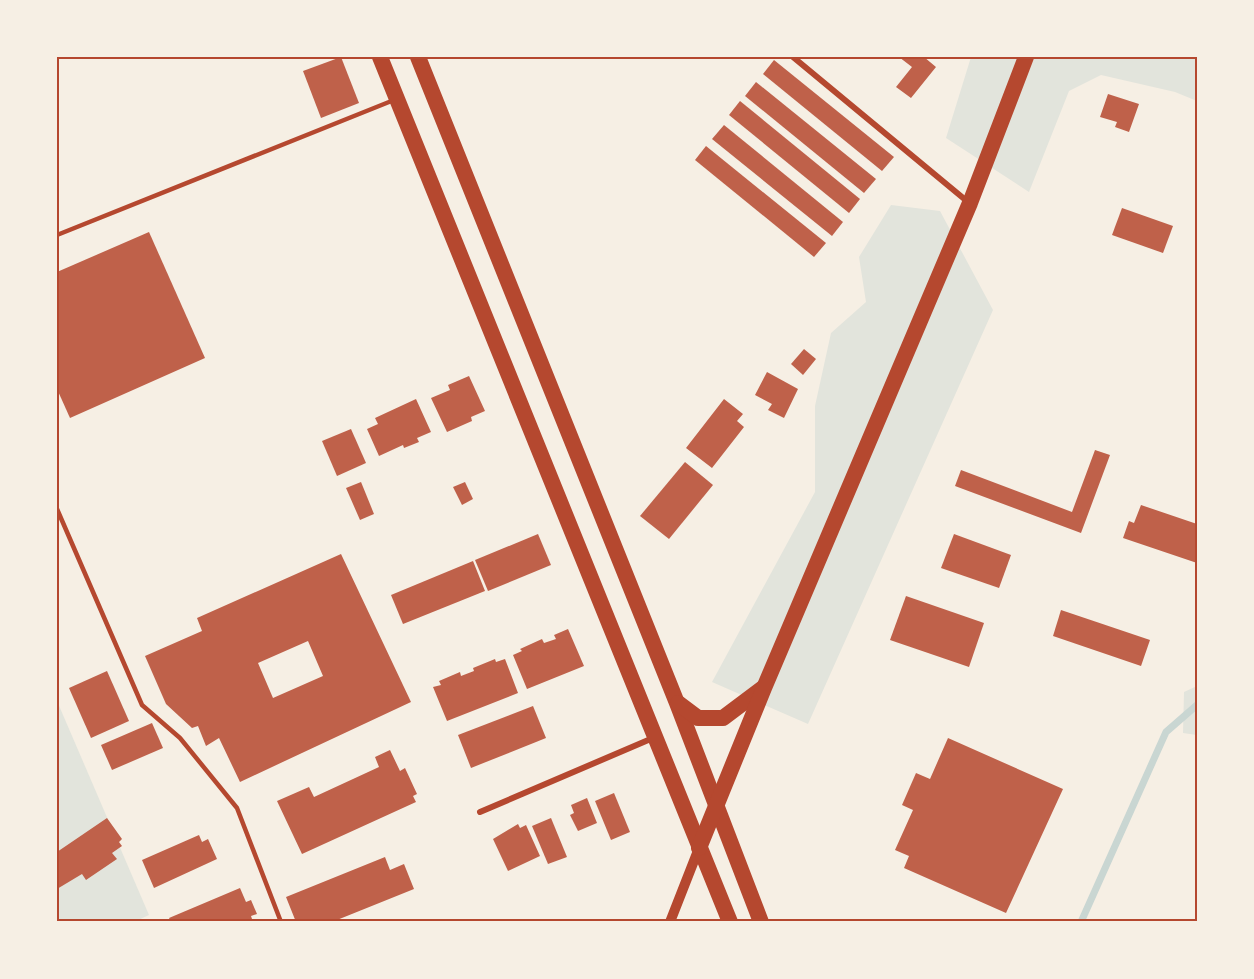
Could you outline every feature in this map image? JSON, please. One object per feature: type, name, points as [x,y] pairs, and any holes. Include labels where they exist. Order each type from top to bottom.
[{"type":"highway","points":[[380,57],[730,922]]},
{"type":"highway","points":[[418,57],[677,703],[762,922]]},
{"type":"highway","points":[[699,848],[764,688],[970,203],[1026,57]]},
{"type":"highway","points":[[677,703],[698,718],[723,718],[764,688]]},
{"type":"street","points":[[793,57],[970,203]]},
{"type":"street","points":[[480,812],[655,737]]},
{"type":"street","points":[[670,922],[699,848]]},
{"type":"lane","points":[[57,235],[397,99]]},
{"type":"lane","points":[[57,509],[142,705],[180,738],[237,808],[281,922]]},
{"type":"shaded area","points":[[971,57],[1197,57],[1197,101],[1175,92],[1101,75],[1069,91],[1029,192],[946,138]]},
{"type":"shaded area","points":[[891,205],[940,211],[993,310],[808,724],[712,682],[815,492],[815,406],[831,333],[866,302],[859,257]]},
{"type":"shaded area","points":[[1197,686],[1197,735],[1183,733],[1184,692]]},
{"type":"shaded area","points":[[57,701],[149,915],[134,922],[57,922]]},
{"type":"building","points":[[341,57],[359,103],[321,118],[303,71]]},
{"type":"building","points":[[899,57],[924,57],[936,67],[911,98],[896,87],[912,67]]},
{"type":"building","points":[[774,60],[894,157],[882,171],[763,74]]},
{"type":"building","points":[[756,82],[876,179],[864,193],[745,96]]},
{"type":"building","points":[[1108,94],[1139,104],[1129,132],[1115,127],[1117,122],[1100,117]]},
{"type":"building","points":[[740,101],[860,199],[849,213],[729,115]]},
{"type":"building","points":[[724,125],[843,222],[832,236],[712,139]]},
{"type":"building","points":[[706,146],[826,243],[814,257],[695,160]]},
{"type":"building","points":[[1122,208],[1173,226],[1163,253],[1112,235]]},
{"type":"building","points":[[149,232],[205,358],[70,418],[57,389],[57,272]]},
{"type":"building","points":[[804,349],[816,359],[803,375],[791,364]]},
{"type":"building","points":[[767,372],[798,389],[784,418],[768,410],[772,404],[755,395]]},
{"type":"building","points":[[469,376],[485,411],[471,417],[472,421],[447,432],[431,398],[450,390],[448,385]]},
{"type":"building","points":[[416,399],[431,432],[417,438],[419,442],[404,448],[403,445],[379,456],[367,429],[378,424],[375,418]]},
{"type":"building","points":[[724,399],[743,414],[737,421],[744,427],[712,468],[686,448]]},
{"type":"building","points":[[351,429],[366,463],[337,476],[322,441]]},
{"type":"building","points":[[1095,450],[1110,455],[1081,533],[955,486],[961,470],[1072,512]]},
{"type":"building","points":[[685,462],[713,485],[669,539],[640,516]]},
{"type":"building","points":[[361,482],[374,514],[360,520],[346,488]]},
{"type":"building","points":[[465,482],[473,499],[462,505],[453,487]]},
{"type":"building","points":[[1141,505],[1197,524],[1197,563],[1123,538],[1129,521],[1134,523]]},
{"type":"building","points":[[538,534],[551,565],[488,591],[475,560]]},
{"type":"building","points":[[954,534],[1011,555],[999,588],[941,568]]},
{"type":"building","points":[[341,554],[411,702],[240,782],[219,738],[206,746],[198,726],[192,728],[166,704],[145,656],[202,631],[197,618]],"holes":[[[308,641],[323,676],[273,698],[258,663]]]},
{"type":"building","points":[[473,561],[485,591],[403,624],[391,595]]},
{"type":"building","points":[[906,596],[984,623],[969,667],[890,640]]},
{"type":"building","points":[[1061,610],[1150,640],[1141,666],[1053,636]]},
{"type":"building","points":[[568,629],[584,666],[527,689],[513,655],[522,651],[520,649],[542,639],[544,643],[556,639],[554,635]]},
{"type":"building","points":[[495,659],[496,662],[505,659],[518,693],[447,721],[433,687],[441,685],[439,681],[460,672],[461,676],[474,671],[473,668]]},
{"type":"building","points":[[107,671],[129,721],[91,738],[69,688]]},
{"type":"building","points":[[533,706],[546,738],[471,768],[458,735]]},
{"type":"building","points":[[152,723],[163,748],[112,770],[101,745]]},
{"type":"building","points":[[948,738],[1063,789],[1006,913],[904,868],[909,856],[895,850],[913,810],[902,805],[916,773],[930,779]]},
{"type":"building","points":[[390,750],[400,771],[405,768],[417,794],[413,796],[416,802],[302,854],[277,801],[309,787],[314,797],[379,767],[375,757]]},
{"type":"building","points":[[614,793],[630,832],[611,840],[595,801]]},
{"type":"building","points":[[587,798],[597,823],[578,831],[570,815],[574,813],[571,805]]},
{"type":"building","points":[[107,818],[122,839],[119,842],[122,846],[112,853],[117,859],[86,880],[82,874],[57,889],[57,852]]},
{"type":"building","points":[[551,818],[567,857],[548,864],[532,826]]},
{"type":"building","points":[[518,824],[520,828],[526,825],[540,856],[508,871],[493,839]]},
{"type":"building","points":[[199,835],[202,842],[208,839],[217,859],[154,888],[142,860]]},
{"type":"building","points":[[385,857],[390,870],[404,864],[414,889],[332,922],[296,922],[286,897]]},
{"type":"building","points":[[240,888],[246,902],[251,900],[257,914],[251,916],[253,922],[171,922],[169,918]]},
{"type":"waterway","points":[[1081,922],[1166,732],[1197,705]]}]
